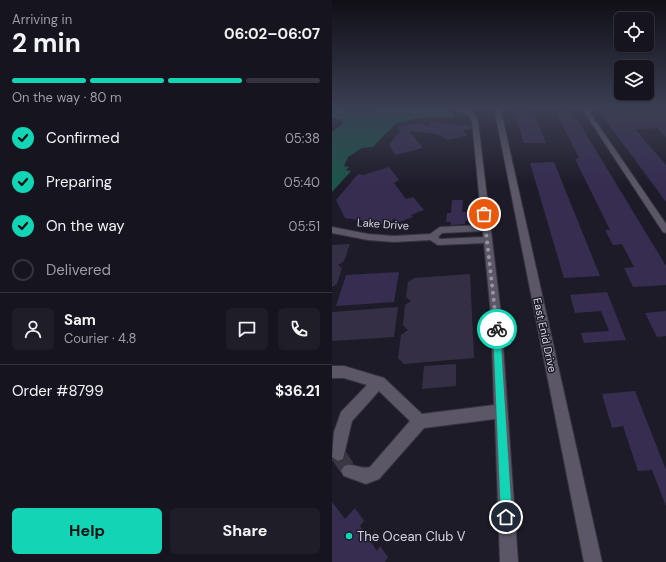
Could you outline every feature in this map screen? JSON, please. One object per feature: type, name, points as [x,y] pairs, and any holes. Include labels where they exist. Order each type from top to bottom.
[{"type":"street","points":[[476,133],[496,315],[509,562]]},
{"type":"street","name":"East Enid Drive","points":[[503,133],[593,562]]},
{"type":"street","points":[[601,133],[666,230]]},
{"type":"street","name":"Lake Drive","points":[[332,230],[388,238],[432,237],[440,230],[486,228]]},
{"type":"street","name":"Lake Drive","points":[[432,237],[438,242],[487,240]]},
{"type":"street","points":[[332,372],[344,372],[379,382],[420,421]]},
{"type":"street","points":[[338,454],[340,432],[346,417],[379,382]]},
{"type":"street","points":[[349,471],[366,476],[374,474],[420,421],[501,411]]},
{"type":"shaded area","points":[[332,133],[386,133],[373,147],[362,148],[348,157],[344,166],[349,167],[346,170],[351,171],[332,192]]},
{"type":"shaded area","points":[[350,244],[344,261],[338,265],[342,268],[337,284],[332,287],[332,245]]},
{"type":"shaded area","points":[[470,274],[474,358],[404,364],[398,358],[401,335],[408,330],[403,325],[405,305],[411,301],[406,297],[408,282],[414,278]]},
{"type":"shaded area","points":[[398,307],[394,337],[332,341],[332,312]]},
{"type":"shaded area","points":[[456,364],[456,386],[422,389],[424,366]]},
{"type":"building","points":[[398,133],[411,133],[423,148],[395,155],[389,145]]},
{"type":"building","points":[[430,133],[466,133],[468,135],[448,140],[437,134]]},
{"type":"building","points":[[521,133],[542,133],[546,143],[524,143]]},
{"type":"building","points":[[566,133],[586,133],[666,266],[666,285],[633,287],[624,268],[634,267],[622,244],[613,245],[605,230],[610,230],[575,159],[579,158]]},
{"type":"building","points":[[615,133],[639,133],[666,165],[666,202]]},
{"type":"building","points":[[554,162],[600,276],[564,278],[530,163]]},
{"type":"building","points":[[389,167],[399,180],[394,183],[406,199],[413,197],[424,210],[411,215],[413,217],[397,223],[394,218],[389,225],[345,218],[336,200],[358,174],[363,175]]},
{"type":"building","points":[[452,200],[463,200],[462,212],[469,212],[470,220],[465,221],[465,224],[451,225],[451,222],[446,222],[447,213],[451,213]]},
{"type":"building","points":[[399,272],[394,302],[336,306],[346,275]]},
{"type":"building","points":[[607,292],[626,340],[584,343],[581,333],[609,331],[601,311],[575,313],[570,295]]},
{"type":"building","points":[[666,311],[666,336],[657,337],[645,313]]},
{"type":"building","points":[[635,391],[666,470],[666,506],[652,470],[638,471],[623,426],[612,428],[602,394]]},
{"type":"building","name":"The Ocean Club V","points":[[332,502],[345,519],[355,508],[364,521],[360,526],[377,551],[380,546],[388,557],[385,562],[332,562]]},
{"type":"tunnel","points":[[338,454],[349,471]]},
{"type":"way so far","points":[[484,214],[497,329]]},
{"type":"place","name":"The Ocean Club V","points":[[349,536]]},
{"type":"route","points":[[497,329],[506,517]]}]
